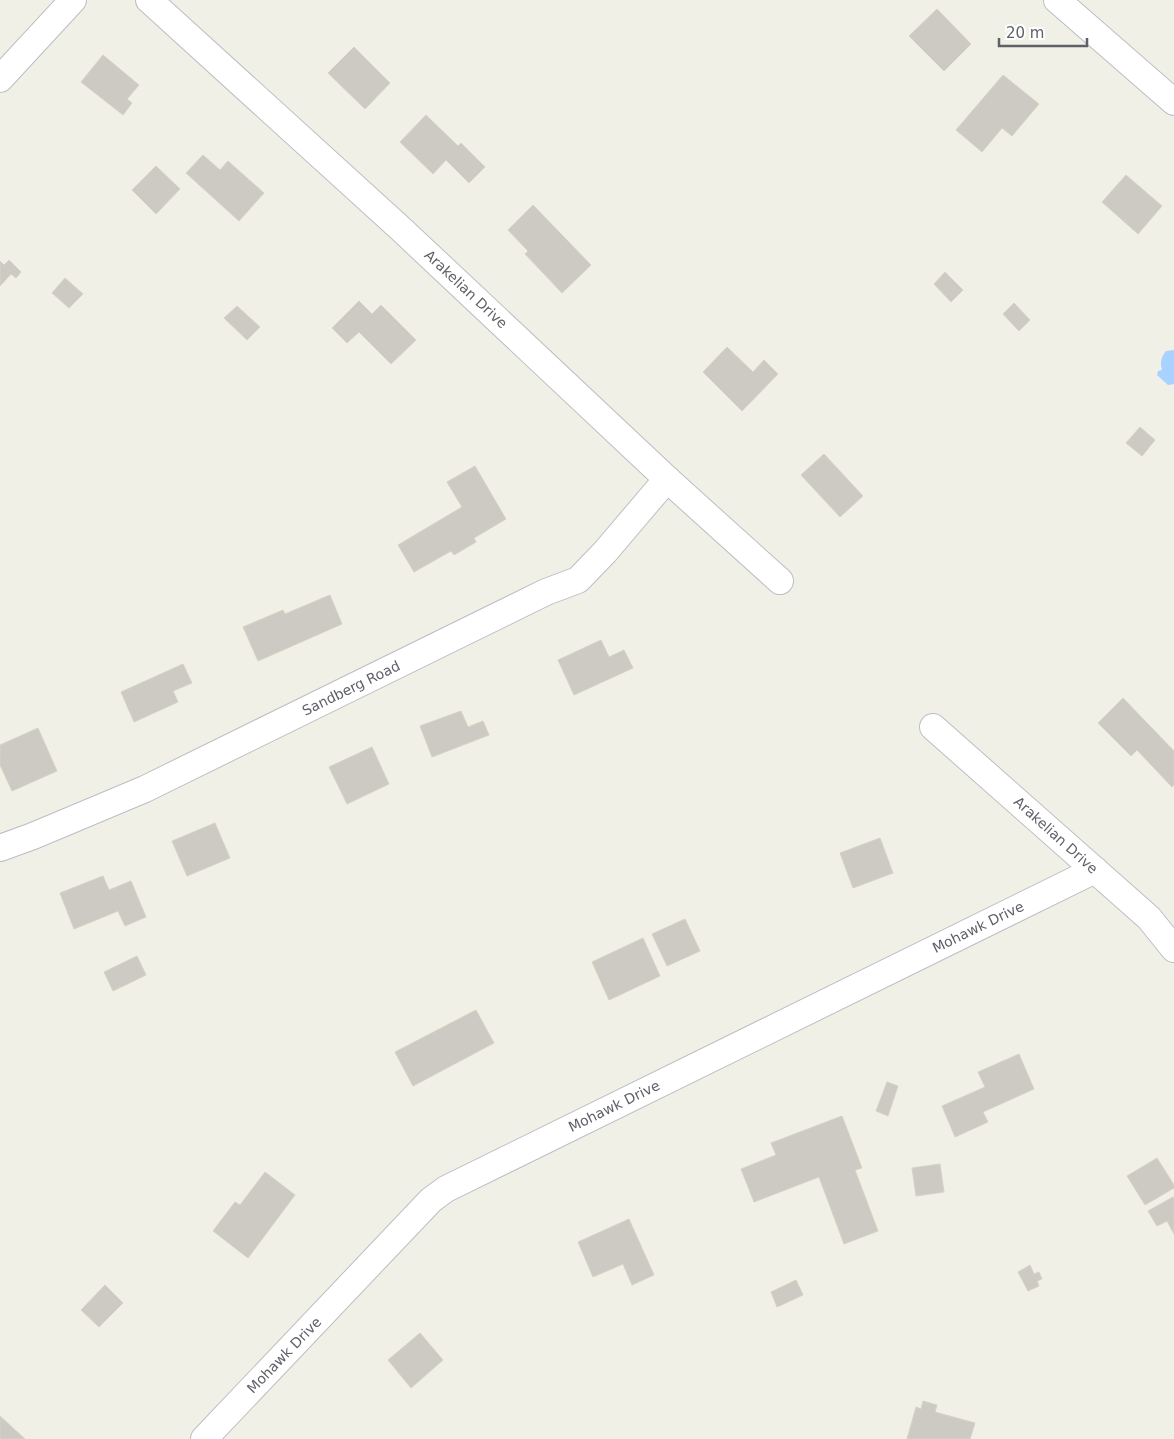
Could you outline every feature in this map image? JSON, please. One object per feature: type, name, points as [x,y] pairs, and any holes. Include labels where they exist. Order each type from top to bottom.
[{"type":"street","points":[[0,79],[73,0]]},
{"type":"street","name":"Arakelian Drive","points":[[149,0],[401,229],[667,479],[780,581]]},
{"type":"street","points":[[1057,0],[1174,102]]},
{"type":"street","name":"Sandberg Road","points":[[0,848],[145,789],[546,592],[578,580],[667,479]]},
{"type":"street","name":"Arakelian Drive","points":[[933,726],[1149,918],[1174,949]]},
{"type":"street","name":"Mohawk Drive","points":[[204,1439],[431,1200],[446,1190],[1095,870]]},
{"type":"water","points":[[1174,350],[1174,384],[1168,385],[1157,375],[1158,371],[1162,370],[1161,360],[1164,353]]},
{"type":"building","points":[[937,9],[971,44],[944,71],[909,36]]},
{"type":"building","points":[[354,47],[390,83],[365,109],[328,73]]},
{"type":"building","points":[[103,55],[139,85],[127,99],[132,103],[123,115],[81,82]]},
{"type":"building","points":[[1003,75],[1039,104],[1012,136],[1002,128],[982,152],[956,130]]},
{"type":"building","points":[[426,115],[458,146],[461,143],[485,167],[469,183],[446,160],[433,174],[400,142]]},
{"type":"building","points":[[203,155],[220,170],[228,161],[264,193],[239,221],[186,173]]},
{"type":"building","points":[[156,166],[180,189],[156,214],[132,190]]},
{"type":"building","points":[[1126,175],[1162,206],[1138,234],[1102,202]]},
{"type":"building","points":[[533,205],[591,265],[562,293],[525,254],[528,251],[508,230]]},
{"type":"building","points":[[9,260],[21,272],[16,278],[11,274],[0,286],[0,261],[4,265]]},
{"type":"building","points":[[945,272],[963,290],[951,302],[934,284]]},
{"type":"building","points":[[65,278],[83,294],[69,308],[52,293]]},
{"type":"building","points":[[359,301],[372,314],[381,305],[416,340],[391,364],[359,332],[347,343],[332,328]]},
{"type":"building","points":[[1014,303],[1030,320],[1019,331],[1003,314]]},
{"type":"building","points":[[237,306],[260,327],[247,340],[224,318]]},
{"type":"building","points":[[727,347],[753,372],[764,360],[778,374],[742,411],[703,372]]},
{"type":"building","points":[[1140,427],[1155,440],[1142,456],[1126,443]]},
{"type":"building","points":[[824,454],[863,496],[840,517],[801,475]]},
{"type":"building","points":[[475,466],[506,519],[474,538],[476,542],[454,555],[451,551],[414,572],[398,545],[462,507],[447,482]]},
{"type":"building","points":[[330,595],[342,624],[258,661],[243,627],[283,610],[285,614]]},
{"type":"building","points":[[601,640],[609,657],[624,650],[633,668],[574,695],[558,660]]},
{"type":"building","points":[[183,664],[192,683],[173,691],[178,702],[134,722],[121,692]]},
{"type":"building","points":[[1123,698],[1174,751],[1174,785],[1172,787],[1137,750],[1131,756],[1098,723]]},
{"type":"building","points":[[461,711],[468,727],[483,721],[489,735],[432,757],[420,726]]},
{"type":"building","points":[[38,728],[57,771],[12,791],[0,765],[0,745]]},
{"type":"building","points":[[372,747],[389,784],[347,804],[329,767]]},
{"type":"building","points":[[215,823],[230,858],[187,876],[172,841]]},
{"type":"building","points":[[880,838],[893,873],[853,888],[840,853]]},
{"type":"building","points":[[103,876],[109,890],[131,881],[146,917],[125,926],[118,911],[74,929],[60,893]]},
{"type":"building","points":[[685,919],[700,951],[667,966],[652,934]]},
{"type":"building","points":[[643,938],[660,976],[609,1000],[592,962]]},
{"type":"building","points":[[137,956],[146,975],[113,991],[104,972]]},
{"type":"building","points":[[476,1010],[494,1043],[413,1086],[395,1052]]},
{"type":"building","points":[[1019,1054],[1034,1089],[983,1112],[988,1122],[955,1137],[942,1106],[985,1087],[978,1072]]},
{"type":"building","points":[[887,1082],[898,1086],[888,1116],[876,1111]]},
{"type":"building","points":[[842,1116],[862,1168],[855,1170],[878,1231],[844,1244],[819,1177],[754,1202],[741,1169],[776,1155],[771,1143]]},
{"type":"building","points":[[1157,1158],[1174,1188],[1145,1205],[1127,1176]]},
{"type":"building","points":[[940,1164],[944,1192],[916,1196],[912,1168]]},
{"type":"building","points":[[265,1172],[295,1195],[248,1258],[213,1231],[235,1202],[240,1205]]},
{"type":"building","points":[[1173,1197],[1174,1234],[1167,1221],[1157,1226],[1148,1211]]},
{"type":"building","points":[[629,1219],[654,1275],[632,1285],[623,1264],[593,1277],[578,1242]]},
{"type":"building","points":[[1030,1265],[1034,1274],[1039,1272],[1042,1279],[1037,1281],[1039,1286],[1028,1291],[1018,1272]]},
{"type":"building","points":[[796,1280],[803,1295],[777,1307],[771,1292]]},
{"type":"building","points":[[105,1285],[123,1303],[99,1327],[81,1310]]},
{"type":"building","points":[[420,1333],[443,1360],[411,1388],[388,1360]]},
{"type":"building","points":[[923,1401],[937,1405],[935,1412],[975,1423],[970,1439],[907,1439],[916,1407],[921,1409]]},
{"type":"building","points":[[0,1416],[25,1439],[0,1439]]}]
